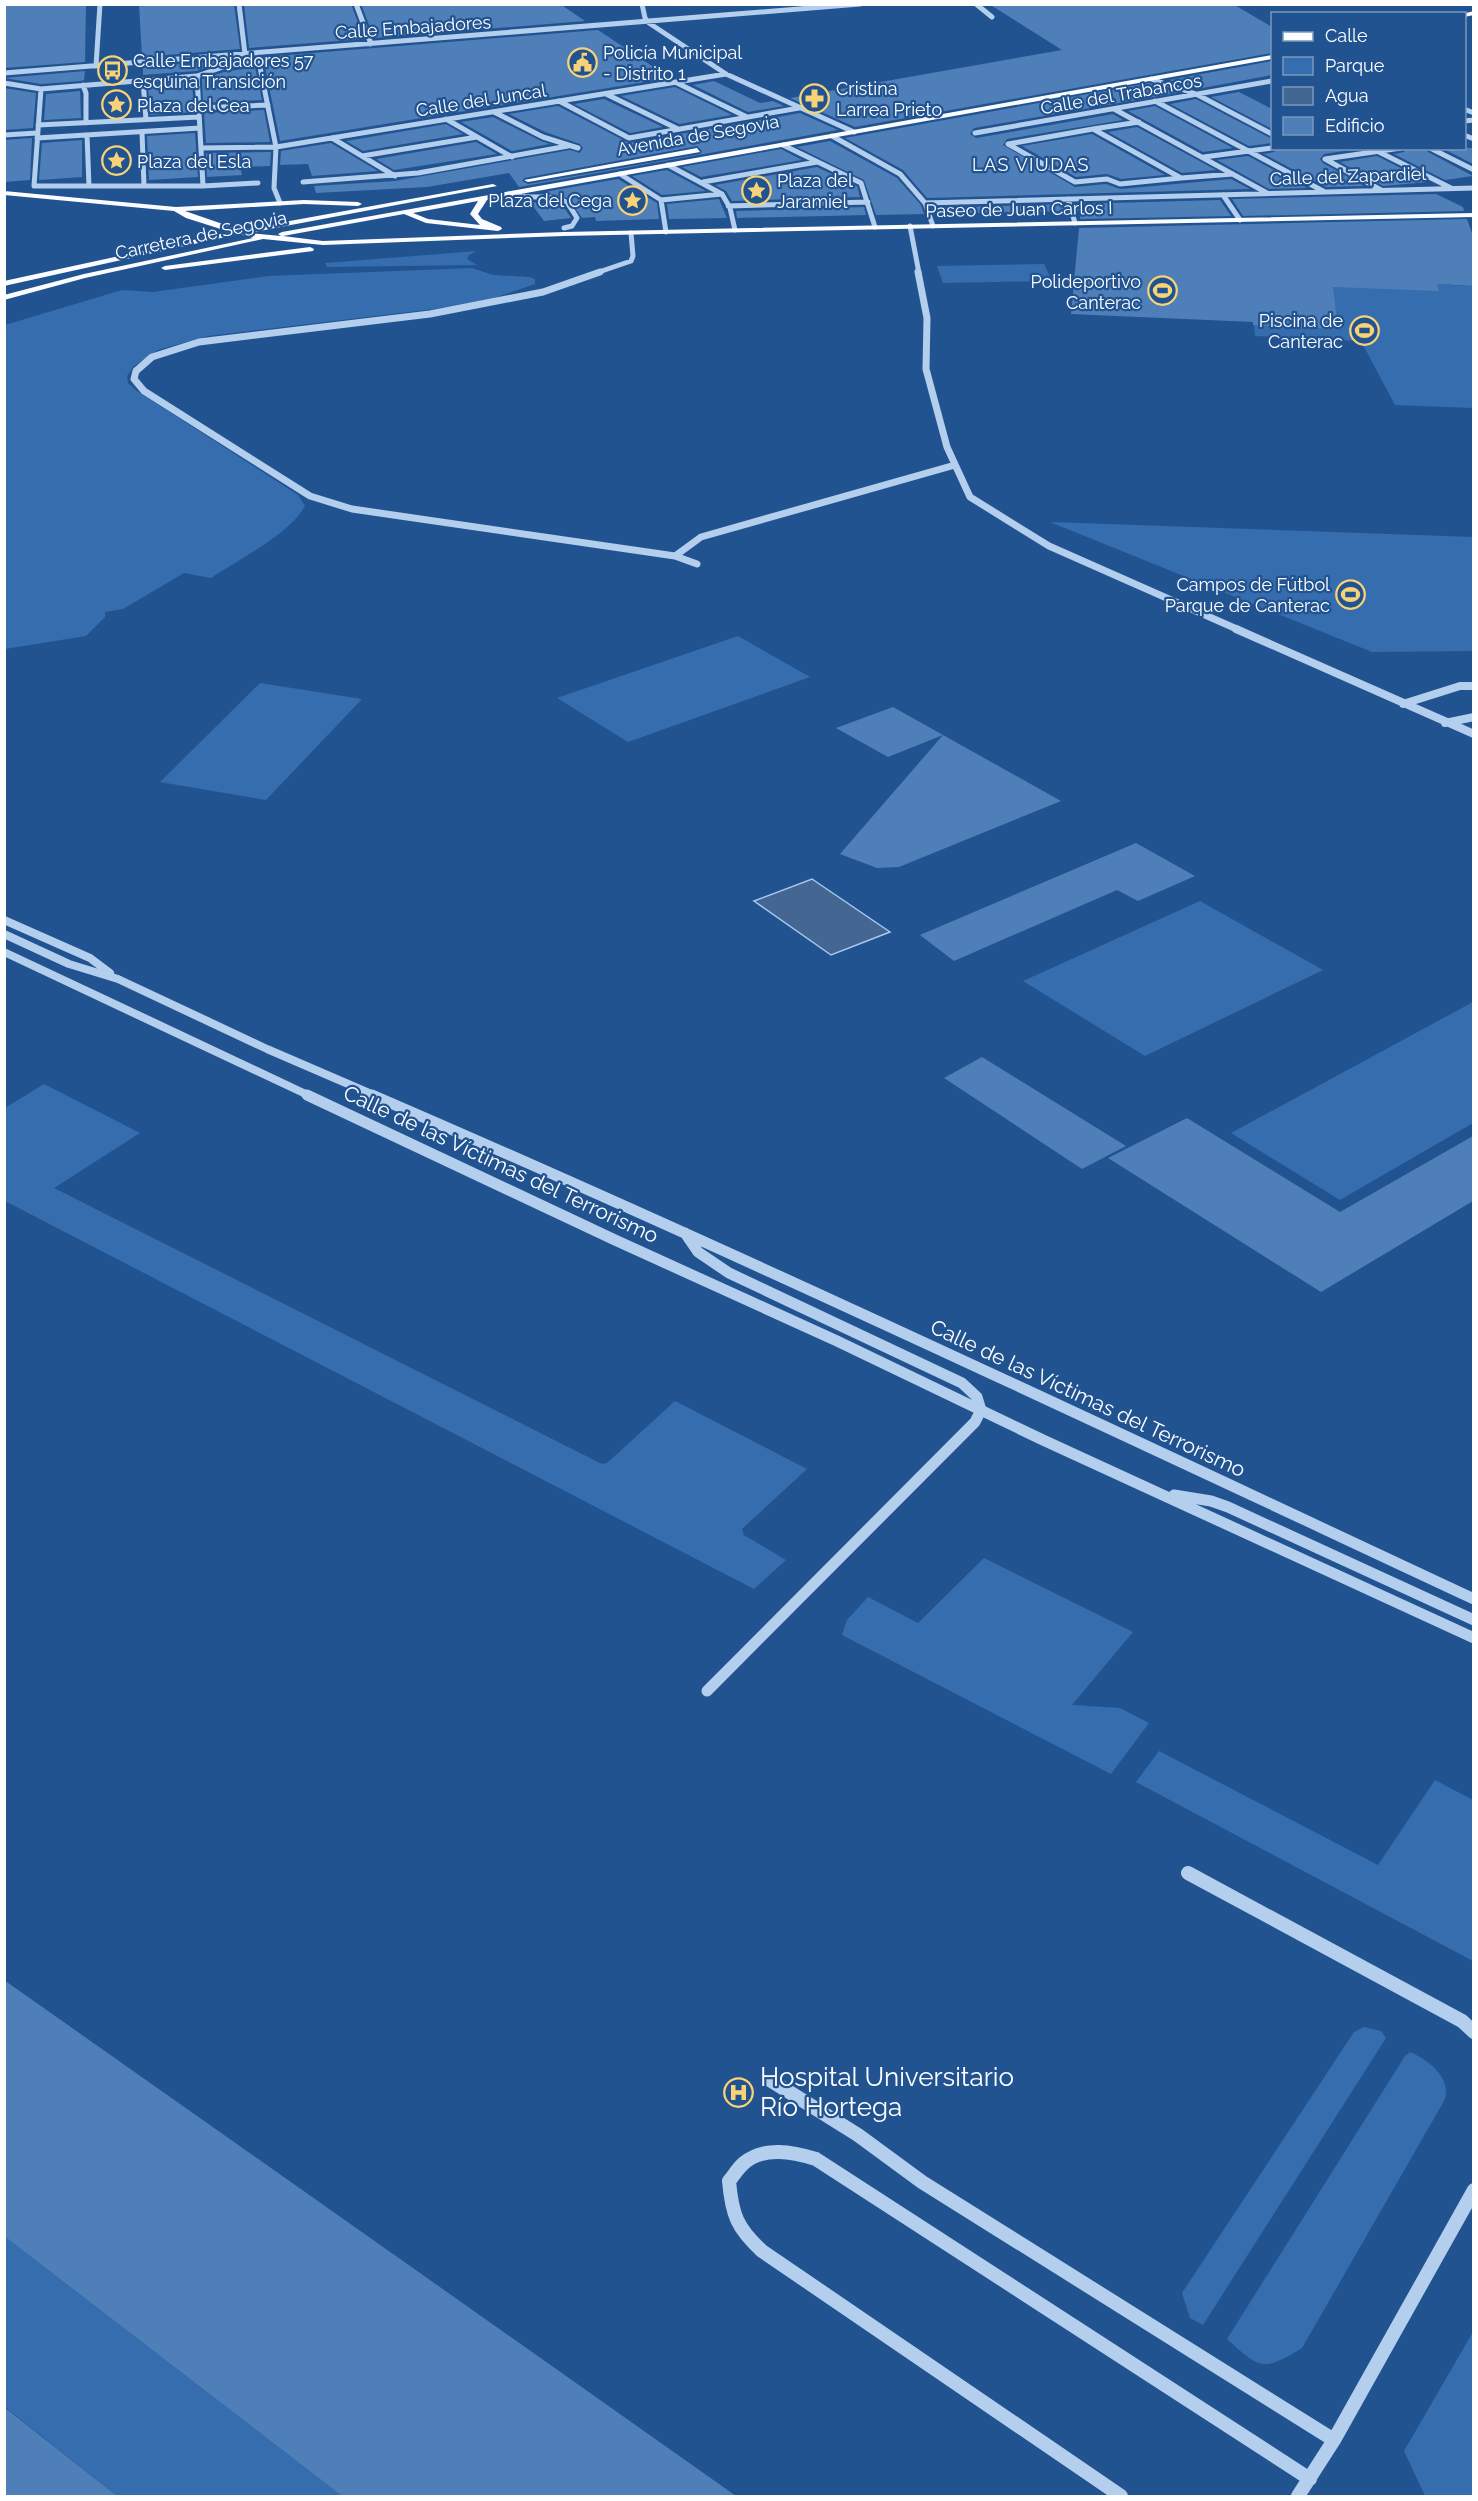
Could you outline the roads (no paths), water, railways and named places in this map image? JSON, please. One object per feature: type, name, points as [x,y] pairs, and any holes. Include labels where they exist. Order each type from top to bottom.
[{"type":"main road","name":"Avenida de Segovia","points":[[518,182],[1271,50]]},
{"type":"main road","name":"Avenida de Segovia","points":[[406,213],[1271,57]]},
{"type":"main road","points":[[377,206],[498,185]]},
{"type":"main road","name":"Paseo de Juan Carlos I","points":[[4,193],[176,209],[280,203],[350,203],[377,206],[426,221],[495,229],[631,233],[1473,215]]},
{"type":"main road","points":[[484,198],[474,214],[479,221],[495,229]]},
{"type":"main road","name":"Paseo de Juan Carlos I","points":[[222,226],[225,217],[235,211],[260,204]]},
{"type":"main road","name":"Carretera de Segovia","points":[[4,284],[86,263],[240,231],[377,206]]},
{"type":"main road","name":"Paseo de Juan Carlos I","points":[[176,209],[189,216],[264,237],[323,243],[564,231]]},
{"type":"main road","name":"Carretera de Segovia","points":[[4,298],[84,276],[264,237],[406,213]]},
{"type":"main road","points":[[177,244],[193,228],[189,216]]},
{"type":"main road","name":"Paseo de Juan Carlos I","points":[[403,238],[422,232],[426,228],[426,221]]},
{"type":"main road","points":[[84,276],[140,272],[358,242]]},
{"type":"street","points":[[96,66],[100,4]]},
{"type":"street","points":[[239,4],[245,54]]},
{"type":"street","points":[[356,4],[371,44]]},
{"type":"street","points":[[642,4],[645,18],[649,23],[726,74],[854,132]]},
{"type":"street","name":"Calle Embajadores","points":[[4,73],[649,23],[860,4]]},
{"type":"street","points":[[976,4],[992,17]]},
{"type":"street","points":[[258,53],[276,147],[274,188],[280,203]]},
{"type":"street","points":[[4,83],[40,89],[197,76],[223,67],[259,61]]},
{"type":"street","name":"Calle del Juncal","points":[[201,148],[276,147],[726,74]]},
{"type":"street","points":[[197,76],[203,186]]},
{"type":"street","points":[[1151,79],[1196,94],[1271,133]]},
{"type":"street","points":[[143,80],[146,120]]},
{"type":"street","name":"Calle del Trabancos","points":[[975,133],[1271,81]]},
{"type":"street","points":[[675,82],[747,117]]},
{"type":"street","points":[[83,85],[86,93],[86,123]]},
{"type":"street","points":[[40,89],[34,186],[203,186],[258,183]]},
{"type":"street","points":[[606,94],[679,129]]},
{"type":"street","points":[[558,101],[629,138],[799,108]]},
{"type":"street","points":[[1155,101],[1326,192]]},
{"type":"street","points":[[199,108],[268,105]]},
{"type":"street","points":[[1114,109],[1268,194]]},
{"type":"street","points":[[494,112],[543,137],[578,148]]},
{"type":"street","points":[[38,125],[199,117]]},
{"type":"street","points":[[446,119],[512,157]]},
{"type":"street","points":[[1139,122],[1008,144],[1075,182],[1107,179],[1120,184],[1233,174]]},
{"type":"street","points":[[4,135],[87,135],[200,129]]},
{"type":"street","points":[[1094,129],[1181,178]]},
{"type":"street","points":[[142,132],[144,186]]},
{"type":"street","points":[[87,135],[89,186]]},
{"type":"street","points":[[832,136],[900,174],[925,203],[933,226]]},
{"type":"street","points":[[362,156],[477,137]]},
{"type":"street","points":[[332,138],[395,176]]},
{"type":"street","points":[[783,145],[861,183],[875,227]]},
{"type":"street","points":[[303,182],[395,176],[568,146]]},
{"type":"street","points":[[1204,157],[1271,148]]},
{"type":"street","points":[[1382,191],[1325,159],[1390,150]]},
{"type":"street","points":[[1434,150],[1473,170]]},
{"type":"street","points":[[1379,152],[1453,189]]},
{"type":"street","points":[[703,182],[818,162]]},
{"type":"street","points":[[668,165],[722,194],[735,231]]},
{"type":"street","points":[[620,174],[661,200],[722,194]]},
{"type":"street","name":"Calle del Zapardiel","points":[[925,203],[1473,188]]},
{"type":"street","points":[[508,194],[514,197],[538,196],[567,203],[578,218],[564,231]]},
{"type":"street","points":[[1223,195],[1240,220]]},
{"type":"street","points":[[1068,199],[1075,223]]},
{"type":"street","points":[[661,200],[666,232]]},
{"type":"street","points":[[728,206],[868,202]]},
{"type":"street","points":[[910,226],[927,318],[927,369],[947,447],[970,497],[1049,546],[1473,734]]},
{"type":"street","points":[[631,233],[633,256],[631,261],[543,292],[430,314],[207,340],[156,355],[141,365],[134,376],[135,383],[144,391],[310,496],[352,509],[675,556],[697,564]]},
{"type":"street","points":[[675,556],[701,537],[955,465]]},
{"type":"street","points":[[1403,704],[1460,686],[1473,686]]},
{"type":"street","points":[[1444,723],[1473,717]]},
{"type":"street","name":"Calle de las Víctimas del Terrorismo","points":[[4,920],[90,958],[118,979]]},
{"type":"street","name":"Calle de las Víctimas del Terrorismo","points":[[4,934],[69,964],[118,979],[267,1049],[490,1145],[685,1233],[1473,1599]]},
{"type":"street","name":"Calle de las Víctimas del Terrorismo","points":[[4,952],[1473,1638]]},
{"type":"street","name":"Calle de las Víctimas del Terrorismo","points":[[685,1233],[688,1244],[729,1273],[962,1383],[977,1397],[981,1410]]},
{"type":"street","points":[[708,1691],[975,1422],[981,1410]]},
{"type":"street","name":"Calle de las Víctimas del Terrorismo","points":[[1158,1492],[1211,1501],[1473,1620]]},
{"type":"street","points":[[1188,1873],[1462,2021],[1473,2032]]},
{"type":"street","points":[[770,2080],[858,2135],[922,2182],[1334,2440]]},
{"type":"street","points":[[1121,2496],[762,2251],[741,2232],[731,2208],[729,2181],[745,2162],[765,2154],[790,2150],[816,2158],[1310,2479]]},
{"type":"street","points":[[1298,2496],[1334,2440],[1473,2190]]},
{"type":"water","points":[[812,879],[890,932],[831,955],[754,901]]},
{"type":"place","name":"Policía Municipal - Distrito 1","points":[[582,62]]},
{"type":"place","name":"Calle Embajadores 57 esquina Transición","points":[[112,70]]},
{"type":"place","name":"Cristina Larrea Prieto","points":[[815,98]]},
{"type":"place","name":"Plaza del Cea","points":[[116,105]]},
{"type":"place","name":"Plaza del Esla","points":[[116,161]]},
{"type":"place","name":"Plaza del Jaramiel","points":[[756,190]]},
{"type":"place","name":"Plaza del Cega","points":[[633,200]]},
{"type":"place","name":"Polideportivo Canterac","points":[[1162,291]]},
{"type":"place","name":"Piscina de Canterac","points":[[1364,330]]},
{"type":"place","name":"Campos de Fútbol Parque de Canterac","points":[[1351,594]]},
{"type":"place","name":"Hospital Universitario Río Hortega","points":[[739,2092]]},
{"type":"district","name":"LAS VIUDAS","points":[[1031,164]]}]
